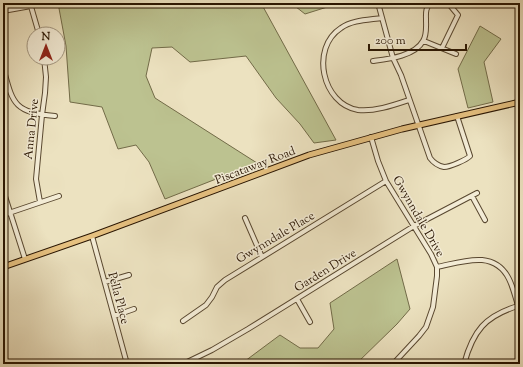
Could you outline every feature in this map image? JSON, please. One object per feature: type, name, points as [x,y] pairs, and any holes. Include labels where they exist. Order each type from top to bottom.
[{"type":"main road","name":"Piscataway Road","points":[[3,267],[92,236],[309,155],[372,137],[520,102]]},
{"type":"street","points":[[378,3],[393,58],[401,75],[430,158],[432,161],[441,166],[446,167],[466,160],[470,156],[457,116]]},
{"type":"street","points":[[373,61],[393,58],[416,49],[424,41],[426,10],[431,3]]},
{"type":"street","points":[[442,48],[458,15],[448,3]]},
{"type":"street","points":[[3,11],[30,4],[37,26]]},
{"type":"street","points":[[382,18],[356,22],[341,28],[333,35],[328,43],[324,55],[323,67],[327,83],[334,96],[346,105],[358,110],[369,110],[409,100]]},
{"type":"street","points":[[424,41],[456,54]]},
{"type":"street","name":"Anna Drive","points":[[40,202],[36,179],[46,77],[45,66]]},
{"type":"street","points":[[3,67],[12,97],[16,104],[24,110],[42,115],[55,116]]},
{"type":"street","name":"Gwynndale Drive","points":[[372,137],[378,161],[386,181],[432,254],[437,267],[432,307],[426,327],[393,364]]},
{"type":"street","name":"Gwynndale Place","points":[[183,321],[206,305],[220,284],[262,256],[386,181]]},
{"type":"street","points":[[3,190],[25,259]]},
{"type":"street","name":"Garden Drive","points":[[183,364],[193,362],[414,226],[477,193]]},
{"type":"street","points":[[3,215],[59,196]]},
{"type":"street","points":[[472,196],[485,220]]},
{"type":"street","points":[[245,218],[262,256]]},
{"type":"street","name":"Pella Place","points":[[92,236],[127,364]]},
{"type":"street","points":[[437,267],[476,260],[485,260],[493,263],[509,278],[520,312]]},
{"type":"street","points":[[105,282],[129,275]]},
{"type":"street","points":[[297,299],[310,322]]},
{"type":"street","points":[[464,364],[469,345],[480,327],[502,311],[518,306]]},
{"type":"street","points":[[114,316],[134,309]]},
{"type":"green space","points":[[58,3],[261,3],[336,140],[314,143],[300,124],[276,98],[246,56],[190,62],[172,47],[152,48],[146,76],[155,98],[257,163],[165,199],[149,162],[136,145],[118,149],[102,107],[70,102],[66,26],[62,26]]},
{"type":"green space","points":[[291,3],[340,3],[305,14]]},
{"type":"green space","points":[[480,26],[501,39],[484,62],[493,102],[468,108],[458,69]]},
{"type":"green space","points":[[397,259],[410,309],[397,324],[356,364],[241,364],[280,335],[300,348],[318,348],[334,329],[330,303]]}]
